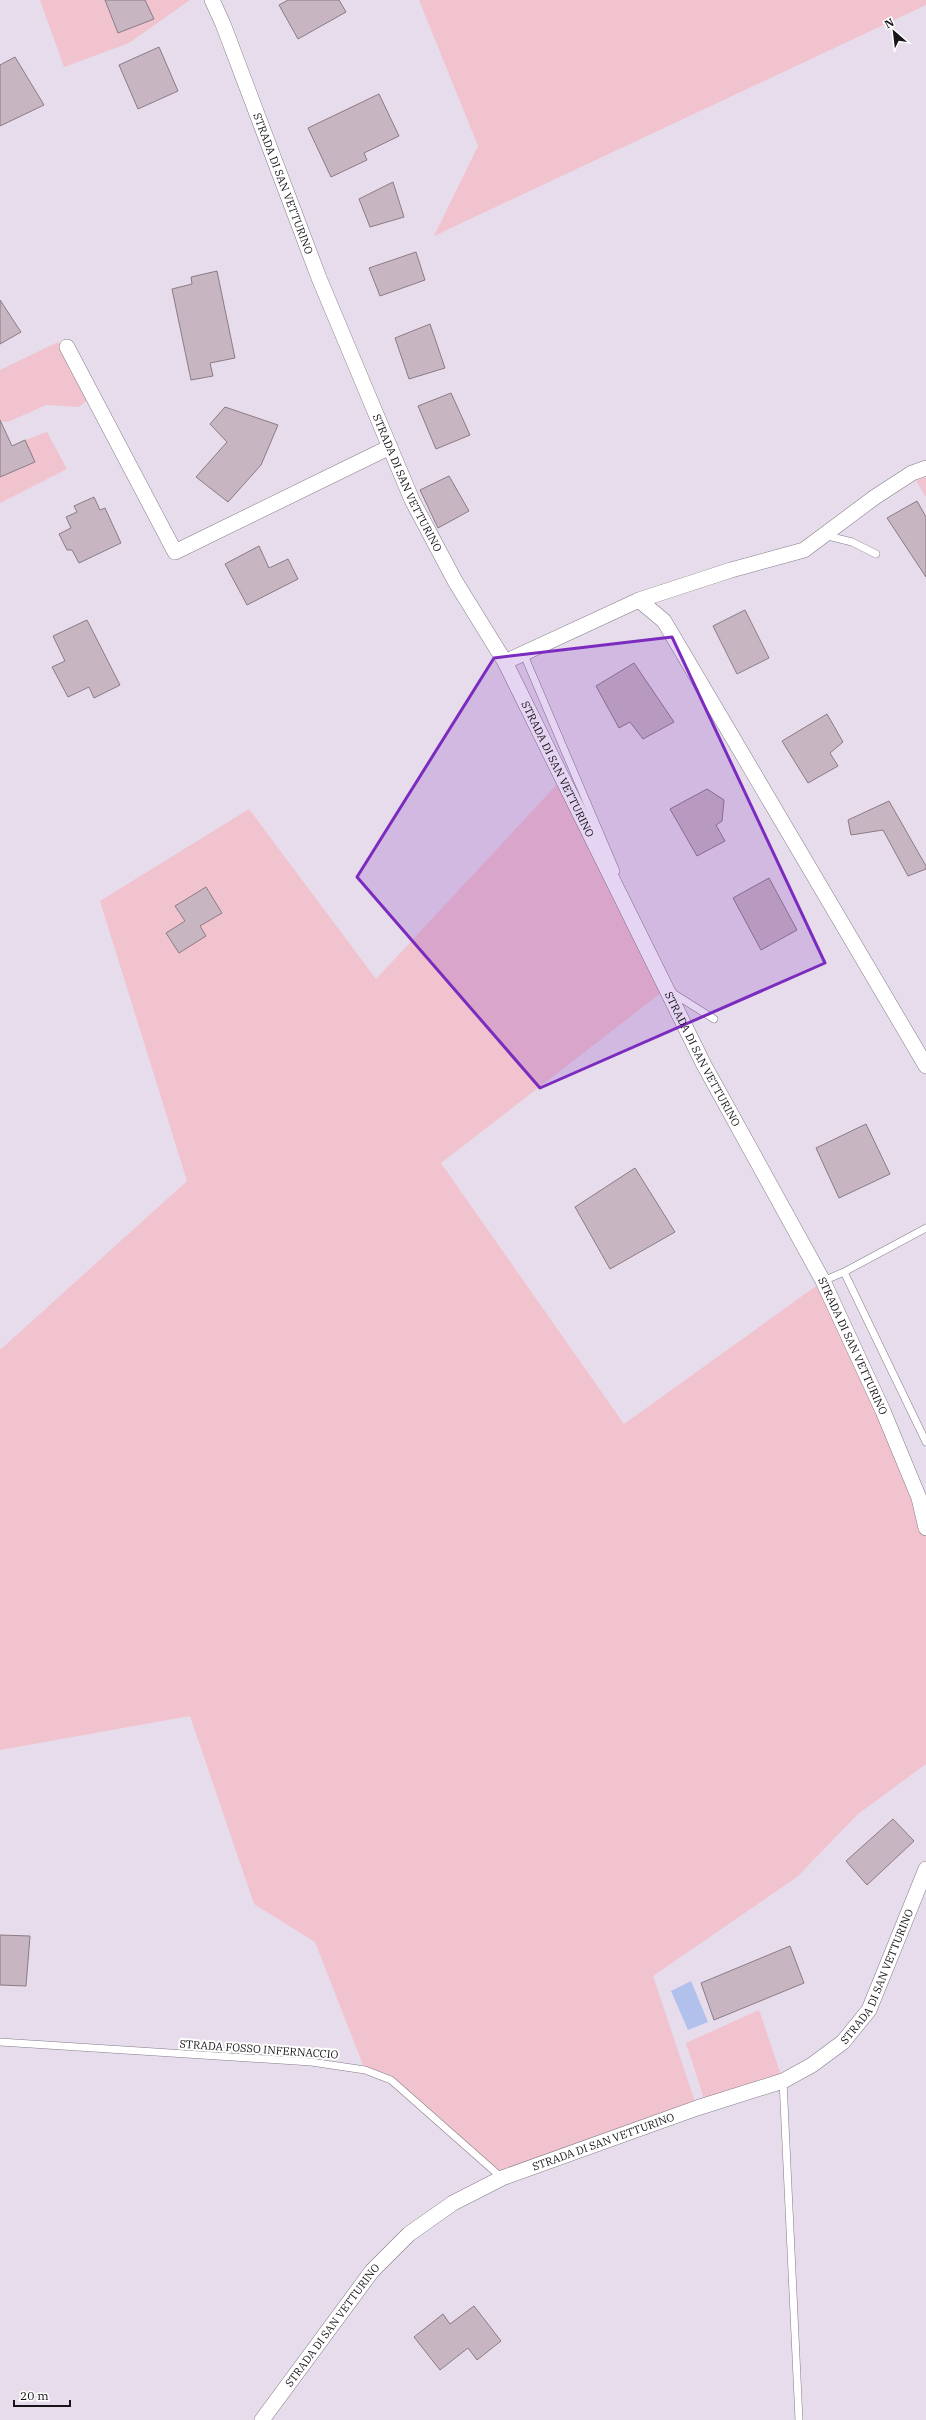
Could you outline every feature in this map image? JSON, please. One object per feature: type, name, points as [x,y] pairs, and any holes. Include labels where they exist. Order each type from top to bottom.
[{"type":"street","name":"STRADA DI SAN VETTURINO","points":[[212,0],[223,24],[319,278],[412,500],[455,580],[505,662],[704,1065],[823,1281],[889,1425],[919,1498],[926,1528]]},
{"type":"street","points":[[67,347],[175,552],[390,447]]},
{"type":"street","points":[[505,662],[524,655],[640,600],[731,570],[804,550],[875,497],[912,473],[926,468]]},
{"type":"street","points":[[640,600],[664,621],[926,1066]]},
{"type":"street","name":"STRADA DI SAN VETTURINO","points":[[262,2420],[372,2271],[409,2234],[453,2203],[502,2178],[697,2108],[783,2080],[812,2065],[843,2042],[869,2010],[926,1869]]},
{"type":"lane","points":[[824,535],[852,542],[876,554]]},
{"type":"lane","points":[[524,655],[666,989],[714,1019]]},
{"type":"lane","points":[[823,1281],[844,1272],[926,1228]]},
{"type":"lane","points":[[844,1272],[926,1442]]},
{"type":"lane","name":"STRADA FOSSO INFERNACCIO","points":[[0,2042],[311,2062],[365,2070],[391,2080],[502,2178]]},
{"type":"lane","points":[[783,2080],[799,2420]]},
{"type":"highlighted area","points":[[672,637],[825,963],[540,1088],[357,877],[494,658]]},
{"type":"shaded area","points":[[40,0],[190,0],[129,43],[64,67]]},
{"type":"shaded area","points":[[419,0],[926,0],[926,5],[434,236],[478,146]]},
{"type":"shaded area","points":[[58,342],[89,399],[79,407],[46,405],[8,422],[0,421],[0,370]]},
{"type":"shaded area","points":[[47,432],[67,469],[0,503],[0,477],[35,462],[25,440]]},
{"type":"shaded area","points":[[926,477],[926,497],[916,481]]},
{"type":"shaded area","points":[[562,779],[666,989],[441,1163],[624,1424],[823,1281],[926,1528],[926,1764],[858,1814],[797,1877],[653,1976],[697,2108],[502,2178],[391,2080],[365,2070],[315,1942],[254,1904],[190,1716],[0,1750],[0,1350],[187,1181],[100,901],[249,809],[376,979]]},
{"type":"shaded area","points":[[759,2010],[783,2081],[706,2105],[686,2043]]},
{"type":"water","points":[[691,1981],[708,2022],[688,2030],[671,1991]]},
{"type":"building","points":[[105,0],[145,0],[154,19],[118,33]]},
{"type":"building","points":[[288,0],[339,0],[346,12],[298,39],[279,5]]},
{"type":"building","points":[[159,47],[178,91],[138,109],[119,65]]},
{"type":"building","points":[[15,57],[44,105],[0,126],[0,65]]},
{"type":"building","points":[[379,94],[399,136],[364,153],[367,160],[331,177],[308,128]]},
{"type":"building","points":[[393,182],[404,217],[370,227],[359,199]]},
{"type":"building","points":[[416,252],[425,280],[380,296],[369,268]]},
{"type":"building","points":[[217,271],[235,358],[210,363],[213,376],[191,380],[172,289],[192,284],[191,277]]},
{"type":"building","points":[[0,300],[21,332],[0,344]]},
{"type":"building","points":[[430,324],[445,368],[409,379],[395,338]]},
{"type":"building","points":[[451,393],[470,435],[436,449],[418,406]]},
{"type":"building","points":[[225,407],[278,425],[261,465],[228,502],[196,477],[227,442],[210,424]]},
{"type":"building","points":[[0,420],[12,446],[25,440],[35,462],[0,477]]},
{"type":"building","points":[[449,476],[469,511],[438,528],[420,490]]},
{"type":"building","points":[[94,497],[100,510],[105,508],[121,543],[79,563],[72,550],[67,550],[59,534],[71,528],[66,517],[77,512],[74,506]]},
{"type":"building","points":[[917,501],[926,517],[926,577],[887,518]]},
{"type":"building","points":[[259,546],[269,568],[288,559],[298,579],[247,605],[225,564]]},
{"type":"building","points":[[745,610],[769,658],[737,674],[713,626]]},
{"type":"building","points":[[87,620],[120,685],[94,698],[89,687],[68,697],[52,667],[65,661],[53,636]]},
{"type":"building","points":[[634,663],[674,722],[643,739],[630,722],[619,728],[596,686]]},
{"type":"building","points":[[827,714],[843,742],[830,753],[838,766],[808,783],[782,741]]},
{"type":"building","points":[[707,789],[724,800],[722,821],[716,825],[725,841],[697,856],[670,809]]},
{"type":"building","points":[[889,801],[926,866],[926,869],[908,876],[883,830],[851,835],[848,820]]},
{"type":"building","points":[[769,878],[797,930],[761,950],[733,898]]},
{"type":"building","points":[[206,887],[222,913],[200,926],[206,936],[179,953],[166,933],[185,921],[175,906]]},
{"type":"building","points":[[866,1124],[890,1174],[839,1198],[816,1148]]},
{"type":"building","points":[[635,1168],[675,1232],[610,1269],[575,1207]]},
{"type":"building","points":[[893,1819],[914,1841],[867,1885],[846,1861]]},
{"type":"building","points":[[0,1935],[30,1936],[26,1986],[0,1985]]},
{"type":"building","points":[[790,1946],[804,1983],[714,2020],[701,1983]]},
{"type":"building","points":[[474,2306],[501,2341],[477,2360],[468,2348],[440,2370],[414,2337],[443,2314],[450,2324]]}]
